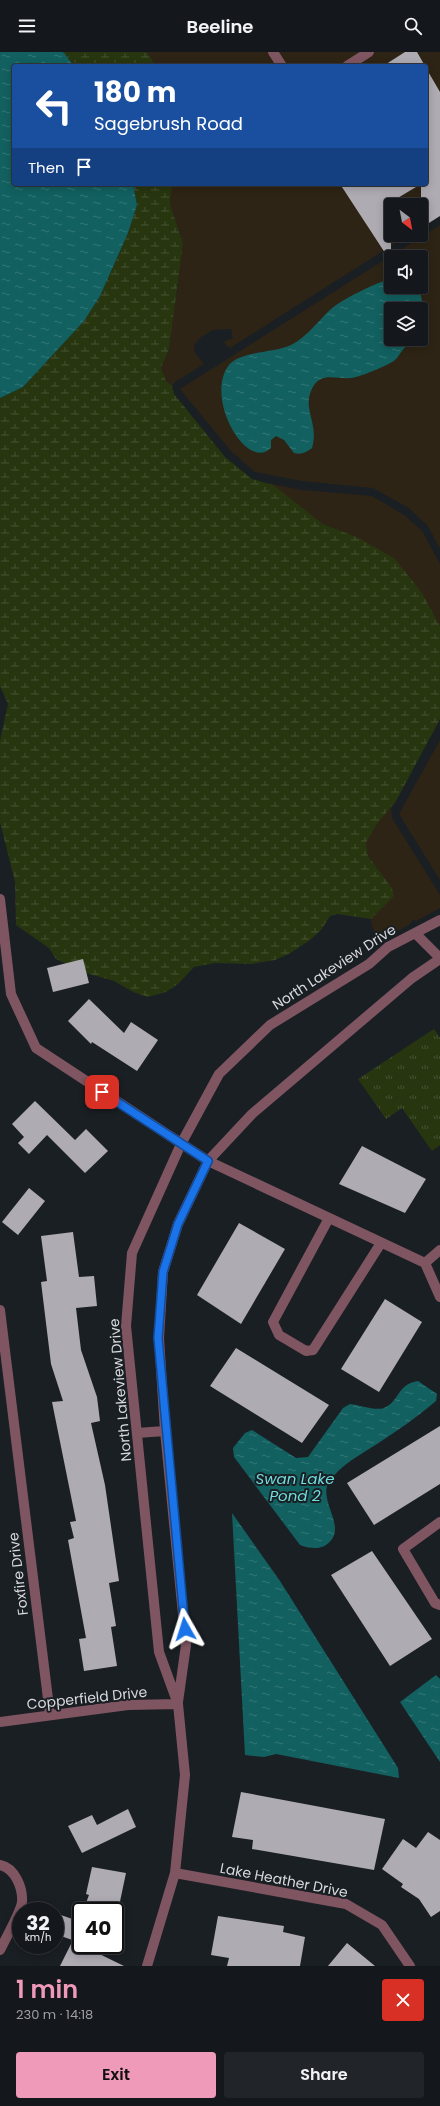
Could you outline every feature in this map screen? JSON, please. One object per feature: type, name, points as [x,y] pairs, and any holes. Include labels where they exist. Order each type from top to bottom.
[{"type":"street","points":[[273,52],[281,64]]},
{"type":"street","points":[[350,64],[369,52]]},
{"type":"street","points":[[0,899],[11,994],[36,1048],[208,1161],[425,1263],[440,1297]]},
{"type":"street","name":"North Lakeview Drive","points":[[147,1966],[175,1873],[186,1775],[178,1704],[159,1652],[126,1326],[132,1253],[181,1144],[219,1074],[270,1025],[369,964],[388,947],[440,920]]},
{"type":"street","points":[[415,933],[440,959]]},
{"type":"street","name":"North Lakeview Drive","points":[[178,1704],[186,1645],[158,1338],[163,1272],[178,1224],[208,1161],[252,1114],[412,978],[440,959]]},
{"type":"street","points":[[329,1218],[273,1322],[279,1335],[306,1351],[313,1350],[381,1243]]},
{"type":"street","points":[[425,1263],[440,1250]]},
{"type":"street","name":"Foxfire Drive","points":[[0,1310],[50,1715]]},
{"type":"street","points":[[137,1433],[166,1431]]},
{"type":"street","points":[[440,1522],[403,1550],[435,1603],[440,1605]]},
{"type":"street","name":"Copperfield Drive","points":[[0,1722],[128,1705],[178,1704]]},
{"type":"street","points":[[0,1865],[4,1866],[17,1877],[22,1903],[0,1950]]},
{"type":"street","name":"Lake Heather Drive","points":[[175,1873],[346,1904],[382,1925],[410,1966]]},
{"type":"shaded area","points":[[147,52],[440,52],[440,215],[428,209],[428,198],[384,198],[384,242],[397,242],[230,348],[223,342],[233,338],[231,329],[213,330],[201,337],[194,345],[195,353],[204,364],[175,382],[172,386],[166,381],[161,368],[169,349],[183,244],[170,204],[172,186],[428,186],[428,64],[155,64]]},
{"type":"shaded area","points":[[440,225],[440,549],[428,526],[409,508],[373,488],[302,481],[255,472],[231,451],[180,389],[384,260],[384,294],[428,294],[428,250],[400,250],[413,242],[428,242],[428,233]]},
{"type":"shaded area","points":[[268,483],[301,490],[372,496],[404,515],[422,531],[440,564],[440,626],[422,593],[359,538],[323,524]]},
{"type":"shaded area","points":[[440,740],[440,880],[399,814]]},
{"type":"shaded area","points":[[396,801],[391,809],[392,818],[440,895],[440,908],[416,921],[414,919],[409,925],[381,940],[372,927],[371,919],[394,896],[392,888],[368,856],[366,843],[377,824]]},
{"type":"green space","points":[[63,52],[147,52],[155,64],[72,64]]},
{"type":"green space","points":[[133,186],[172,186],[170,204],[183,244],[169,349],[161,368],[166,381],[172,386],[174,394],[225,457],[252,479],[273,485],[323,524],[359,538],[395,559],[422,593],[440,626],[440,719],[396,801],[377,824],[366,843],[368,856],[392,888],[394,896],[371,919],[337,914],[330,916],[321,930],[310,940],[289,954],[275,960],[251,964],[215,963],[194,967],[178,984],[166,992],[148,997],[133,992],[114,981],[82,972],[56,959],[49,948],[16,925],[15,882],[0,822],[0,741],[8,704],[0,686],[0,398],[23,387],[84,321],[100,296],[128,233],[137,205]]},
{"type":"green space","points":[[434,1029],[440,1038],[440,1145],[432,1151],[402,1108],[386,1119],[358,1079]]},
{"type":"water","points":[[0,52],[63,52],[72,64],[12,64],[12,186],[133,186],[137,205],[128,233],[100,296],[84,321],[23,387],[0,398]]},
{"type":"water","points":[[384,281],[384,294],[421,294],[422,302],[384,302],[384,346],[406,346],[395,360],[376,370],[350,378],[325,378],[315,384],[309,398],[314,439],[312,448],[306,452],[297,454],[294,453],[284,440],[276,436],[271,440],[271,448],[261,453],[250,450],[240,441],[231,428],[225,412],[222,395],[223,379],[229,365],[234,360],[241,357],[284,348],[297,342],[336,305]]},
{"type":"water","name":"Swan Lake Pond 2","points":[[418,1381],[437,1394],[436,1401],[422,1413],[339,1470],[329,1482],[326,1490],[334,1523],[335,1531],[333,1538],[326,1545],[320,1548],[310,1548],[300,1545],[234,1457],[233,1448],[245,1433],[252,1430],[296,1458],[308,1457],[343,1408],[350,1404],[380,1409],[384,1408],[393,1401],[402,1389],[411,1383]]},
{"type":"water","points":[[232,1513],[280,1581],[398,1768],[399,1778],[276,1754],[264,1757],[245,1755]]},
{"type":"water","points":[[436,1675],[440,1679],[440,1762],[400,1702]]},
{"type":"building","points":[[405,52],[417,52],[424,64],[386,64]]},
{"type":"building","points":[[428,71],[440,92],[440,216],[428,224],[428,198],[421,198],[421,186],[428,186]]},
{"type":"building","points":[[341,186],[418,186],[398,198],[384,198],[384,242],[391,242],[391,250],[384,250],[384,251]]},
{"type":"building","points":[[83,959],[89,983],[53,992],[47,968]]},
{"type":"building","points":[[89,999],[124,1033],[131,1022],[158,1040],[137,1071],[92,1042],[91,1044],[68,1021]]},
{"type":"building","points":[[35,1101],[75,1140],[86,1129],[108,1151],[85,1173],[47,1135],[29,1154],[18,1143],[24,1137],[12,1124]]},
{"type":"building","points":[[362,1146],[426,1179],[405,1213],[339,1184]]},
{"type":"building","points":[[29,1188],[45,1201],[18,1235],[2,1222]]},
{"type":"building","points":[[239,1223],[285,1249],[241,1324],[197,1295]]},
{"type":"building","points":[[73,1232],[79,1277],[94,1276],[97,1306],[76,1308],[81,1350],[97,1397],[100,1421],[91,1423],[105,1485],[119,1581],[109,1583],[116,1626],[111,1627],[117,1666],[84,1671],[79,1639],[86,1638],[68,1540],[74,1538],[70,1522],[76,1521],[52,1402],[63,1401],[51,1364],[41,1282],[47,1281],[41,1236]]},
{"type":"building","points":[[385,1299],[422,1322],[379,1392],[341,1369]]},
{"type":"building","points":[[236,1348],[329,1405],[302,1443],[210,1386]]},
{"type":"building","points":[[440,1426],[440,1484],[374,1525],[347,1483]]},
{"type":"building","points":[[372,1551],[432,1639],[390,1666],[331,1575]]},
{"type":"building","points":[[241,1792],[385,1819],[374,1870],[252,1849],[253,1840],[232,1837]]},
{"type":"building","points":[[128,1809],[136,1827],[82,1853],[68,1826],[92,1815],[97,1825]]},
{"type":"building","points":[[428,1832],[440,1840],[440,1911],[431,1917],[419,1899],[401,1887],[403,1884],[382,1869],[403,1839],[416,1848]]},
{"type":"building","points":[[92,1867],[126,1873],[120,1902],[86,1902],[89,1895],[86,1894]]},
{"type":"building","points":[[64,1916],[72,1919],[72,1940],[64,1937]]},
{"type":"building","points":[[218,1916],[284,1926],[283,1932],[305,1937],[300,1966],[227,1966],[229,1958],[211,1955]]},
{"type":"building","points":[[72,1942],[72,1954],[99,1954],[124,1966],[60,1966]]},
{"type":"building","points":[[347,1943],[375,1966],[328,1966]]},
{"type":"route","points":[[102,1092],[208,1161],[178,1224],[163,1272],[158,1338],[185,1629]]}]
